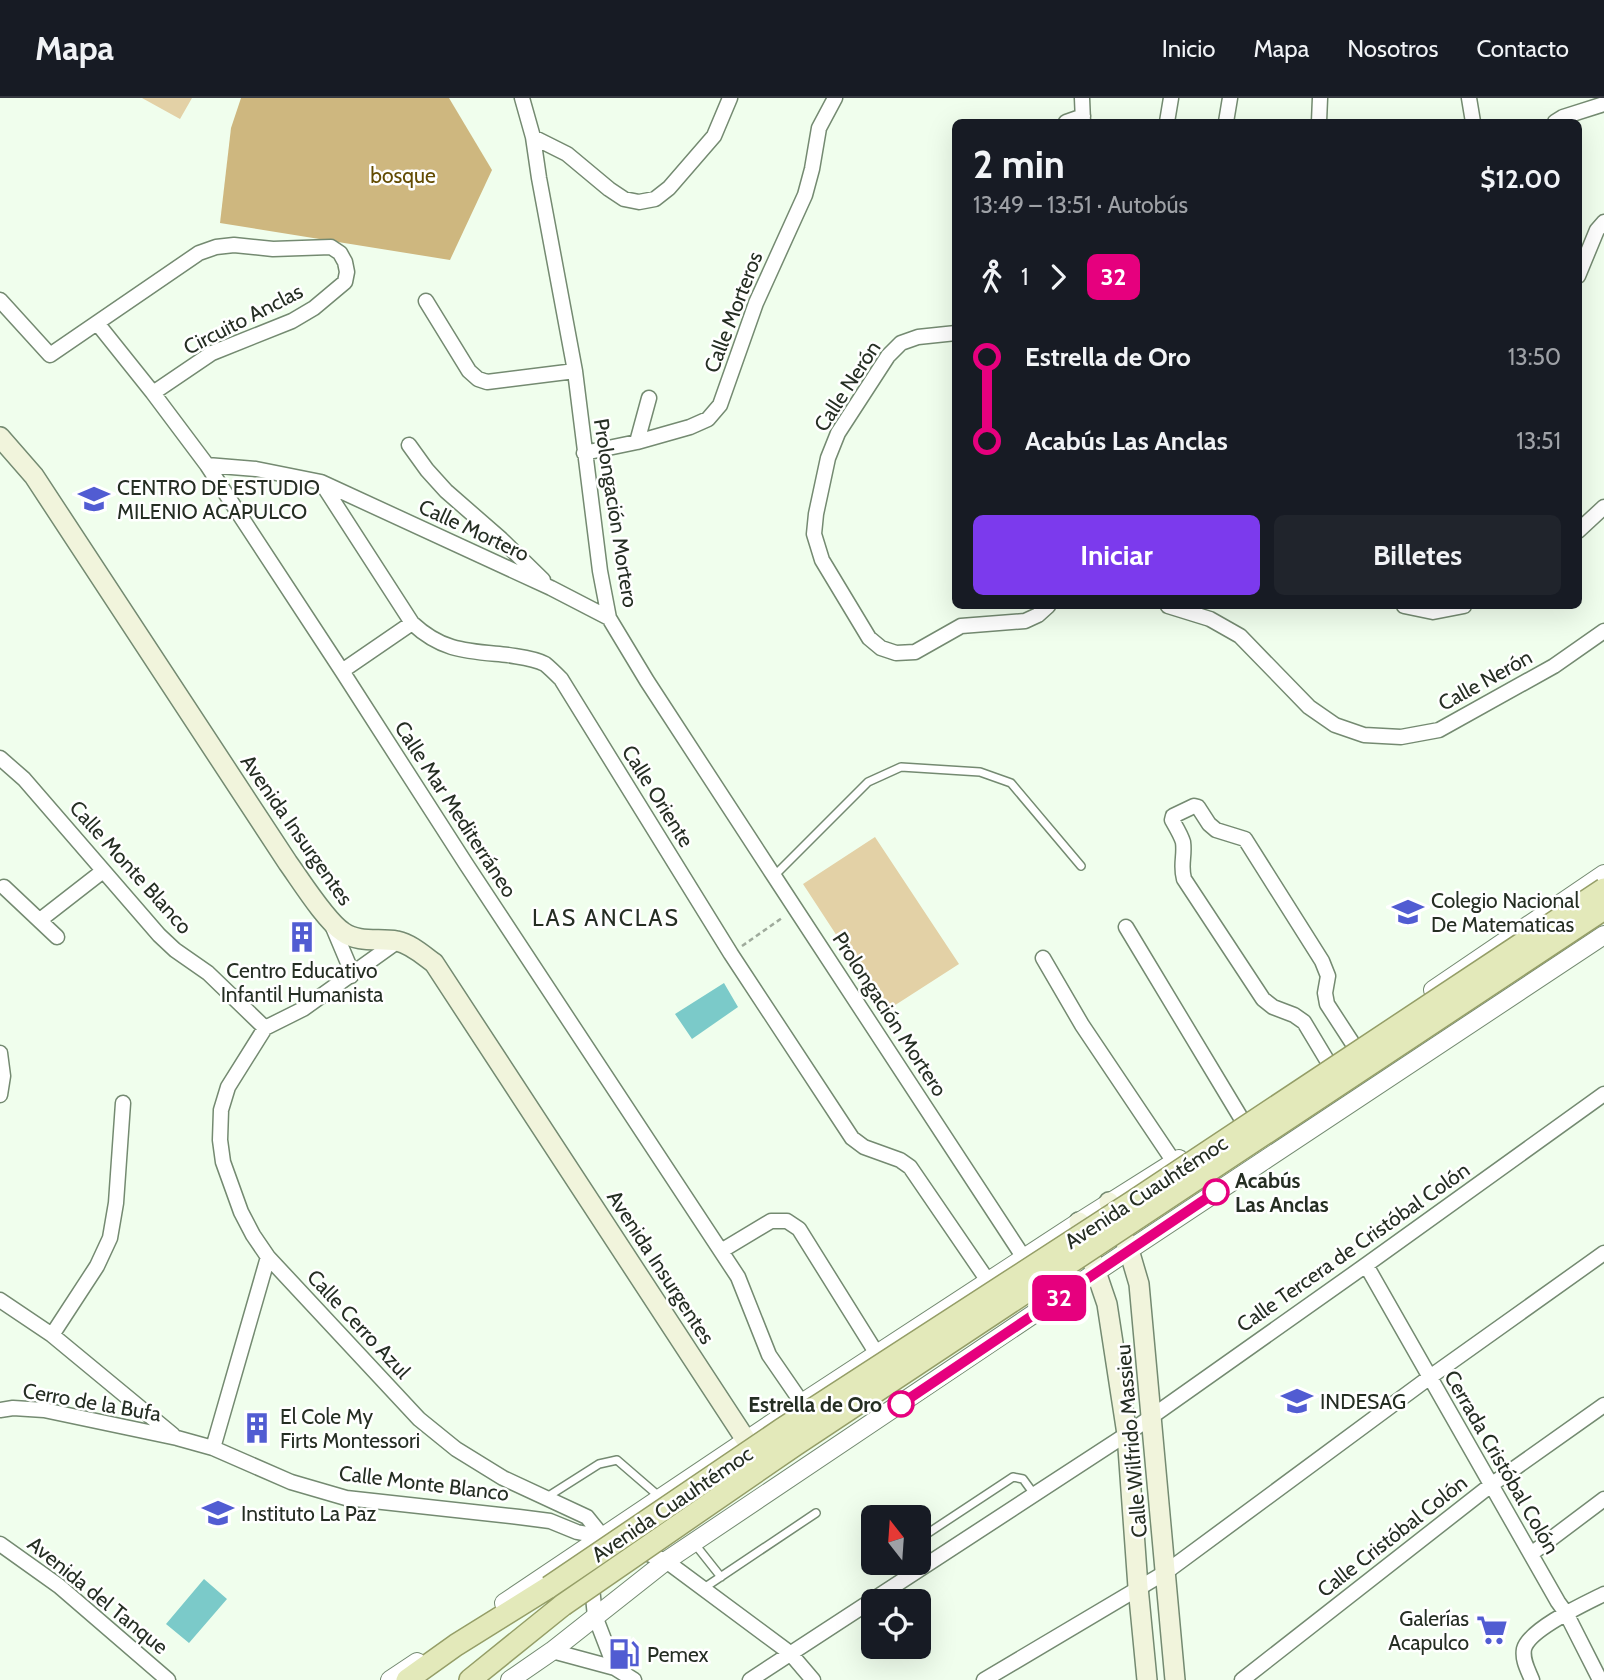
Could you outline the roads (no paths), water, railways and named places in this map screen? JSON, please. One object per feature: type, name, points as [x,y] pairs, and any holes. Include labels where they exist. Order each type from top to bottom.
[{"type":"main road","name":"Avenida Insurgentes","points":[[2,443],[34,476],[288,863],[330,920],[344,933],[359,938],[398,941],[412,947],[434,964],[746,1440]]},
{"type":"main road","name":"Avenida Cuauhtémoc","points":[[407,1680],[782,1429],[1132,1202],[1604,889]]},
{"type":"main road","name":"Avenida Cuauhtémoc","points":[[470,1680],[563,1605],[795,1445],[1604,909]]},
{"type":"main road","name":"Calle Wilfrido Massieu","points":[[1109,1202],[1129,1250],[1139,1284],[1175,1680]]},
{"type":"main road","name":"Calle Wilfrido Massieu","points":[[1079,1222],[1107,1304],[1126,1434],[1147,1680]]},
{"type":"street","name":"Prolongación Mortero","points":[[522,98],[533,137],[575,371],[600,571],[609,618],[654,692],[1024,1258]]},
{"type":"street","points":[[533,137],[567,153],[608,189],[624,199],[639,202],[655,199],[714,136],[730,98]]},
{"type":"street","name":"Calle Morteros","points":[[584,453],[690,427],[708,418],[720,405],[756,303],[805,195],[819,128],[835,98]]},
{"type":"street","points":[[1082,98],[1083,119]]},
{"type":"street","points":[[1168,119],[1171,98]]},
{"type":"street","points":[[1226,119],[1230,98]]},
{"type":"street","points":[[1319,119],[1320,98]]},
{"type":"street","points":[[1469,98],[1472,119]]},
{"type":"street","points":[[1560,119],[1604,104]]},
{"type":"street","points":[[1582,266],[1597,230],[1604,222]]},
{"type":"street","name":"Circuito Anclas","points":[[97,323],[199,253],[216,247],[331,247],[340,253],[347,272],[345,282],[314,308],[292,321],[212,353],[153,393]]},
{"type":"street","points":[[0,300],[50,355],[97,323]]},
{"type":"street","points":[[426,301],[469,371],[478,379],[487,382],[575,371]]},
{"type":"street","name":"Calle Mar Mediterráneo","points":[[97,323],[207,465],[738,1277],[769,1356],[802,1403]]},
{"type":"street","name":"Calle Nerón","points":[[952,333],[918,337],[901,343],[888,356],[838,433],[828,458],[816,514],[814,534],[821,560],[869,638],[881,648],[896,653],[915,652],[961,626],[1025,621],[1045,609]]},
{"type":"street","points":[[637,442],[649,398]]},
{"type":"street","points":[[409,445],[446,491],[551,588]]},
{"type":"street","points":[[207,465],[256,469],[321,482]]},
{"type":"street","name":"Calle Mortero","points":[[321,482],[551,588],[609,618]]},
{"type":"street","name":"Calle Oriente","points":[[321,482],[412,622],[423,633],[458,650],[523,657],[543,663],[561,679],[731,954],[852,1138],[864,1147],[900,1160],[910,1167],[988,1281]]},
{"type":"street","points":[[1582,527],[1604,507]]},
{"type":"street","name":"Calle Nerón","points":[[1178,609],[1210,619],[1240,636],[1309,707],[1335,725],[1364,735],[1401,737],[1439,730],[1554,666],[1604,631]]},
{"type":"street","points":[[1418,609],[1433,612],[1448,609]]},
{"type":"street","points":[[342,671],[412,622]]},
{"type":"street","name":"Calle Monte Blanco","points":[[0,758],[24,779],[159,935],[208,973],[265,1028]]},
{"type":"street","points":[[1328,1062],[1304,1022],[1263,999],[1184,879],[1181,869],[1182,839],[1172,820],[1173,816],[1195,806],[1216,830],[1245,839],[1322,961],[1328,976],[1325,993],[1327,1004],[1353,1044]]},
{"type":"street","points":[[40,920],[103,871]]},
{"type":"street","points":[[390,1680],[802,1403],[1328,1062],[1604,874]]},
{"type":"street","points":[[4,887],[57,937]]},
{"type":"street","points":[[330,920],[351,976]]},
{"type":"street","points":[[1126,927],[1241,1118]]},
{"type":"street","points":[[510,1680],[552,1651],[666,1561],[1604,935]]},
{"type":"street","points":[[265,1028],[303,1009],[398,941]]},
{"type":"street","points":[[1043,958],[1082,1025],[1174,1162]]},
{"type":"street","name":"Calle Cerro Azul","points":[[265,1028],[228,1087],[221,1110],[220,1140],[223,1162],[241,1212],[268,1257],[419,1419],[456,1449],[503,1478],[587,1517],[604,1537],[666,1561],[790,1653],[813,1680]]},
{"type":"street","points":[[0,1053],[3,1076],[0,1096]]},
{"type":"street","name":"Calle Tercera de Cristóbal Colón","points":[[931,1555],[1034,1494],[1126,1434],[1604,1094]]},
{"type":"street","points":[[52,1335],[97,1266],[110,1238],[116,1203],[123,1103]]},
{"type":"street","points":[[721,1251],[771,1221],[787,1221],[799,1229],[877,1354]]},
{"type":"street","points":[[984,1680],[1166,1572],[1430,1377],[1604,1253]]},
{"type":"street","points":[[213,1448],[268,1257]]},
{"type":"street","name":"Cerrada Cristóbal Colón","points":[[1366,1265],[1566,1613],[1600,1680]]},
{"type":"street","name":"Calle Monte Blanco","points":[[0,1300],[52,1335],[177,1438],[213,1448],[291,1482],[346,1498],[550,1521],[577,1532],[604,1537]]},
{"type":"street","name":"Calle Cristóbal Colón","points":[[1242,1680],[1492,1485],[1604,1405]]},
{"type":"street","name":"Cerro de la Bufa","points":[[0,1410],[44,1410],[177,1438]]},
{"type":"street","points":[[1531,1554],[1604,1499]]},
{"type":"street","points":[[604,1537],[590,1575],[595,1616],[615,1668]]},
{"type":"street","name":"Avenida del Tanque","points":[[0,1544],[59,1586],[168,1680]]},
{"type":"street","name":"Calle Tercera de Cristóbal Colón","points":[[750,1680],[899,1575]]},
{"type":"street","points":[[1532,1680],[1525,1664],[1524,1649],[1529,1639],[1566,1613],[1604,1594]]},
{"type":"street","points":[[552,1651],[615,1668],[634,1680]]},
{"type":"lane","points":[[774,876],[868,782],[901,766],[979,772],[1011,783],[1082,866]]},
{"type":"lane","points":[[546,1498],[599,1464],[617,1460],[661,1498]]},
{"type":"lane","points":[[931,1531],[1013,1477],[1023,1479],[1034,1494]]},
{"type":"lane","points":[[704,1589],[816,1513]]},
{"type":"lane","points":[[693,1543],[721,1577]]},
{"type":"water","points":[[724,983],[738,1007],[692,1039],[675,1014]]},
{"type":"water","points":[[204,1579],[227,1599],[189,1643],[166,1624]]},
{"type":"place","name":"CENTRO DE ESTUDIO MILENIO ACAPULCO","points":[[94,499]]},
{"type":"place","name":"Colegio Nacional De Matematicas","points":[[1408,912]]},
{"type":"place","name":"Centro Educativo Infantil Humanista","points":[[302,937]]},
{"type":"place","name":"Acabús Las Anclas","points":[[1216,1192]]},
{"type":"place","name":"INDESAG","points":[[1297,1401]]},
{"type":"place","name":"Estrella de Oro","points":[[901,1404]]},
{"type":"place","name":"El Cole My Firts Montessori","points":[[257,1428]]},
{"type":"place","name":"Instituto La Paz","points":[[218,1513]]},
{"type":"place","name":"Galerías Acapulco","points":[[1492,1630]]},
{"type":"place","name":"Pemex","points":[[624,1654]]},
{"type":"district","name":"LAS ANCLAS","points":[[606,918]]},
{"type":"park label","name":"bosque","points":[[403,175]]}]
